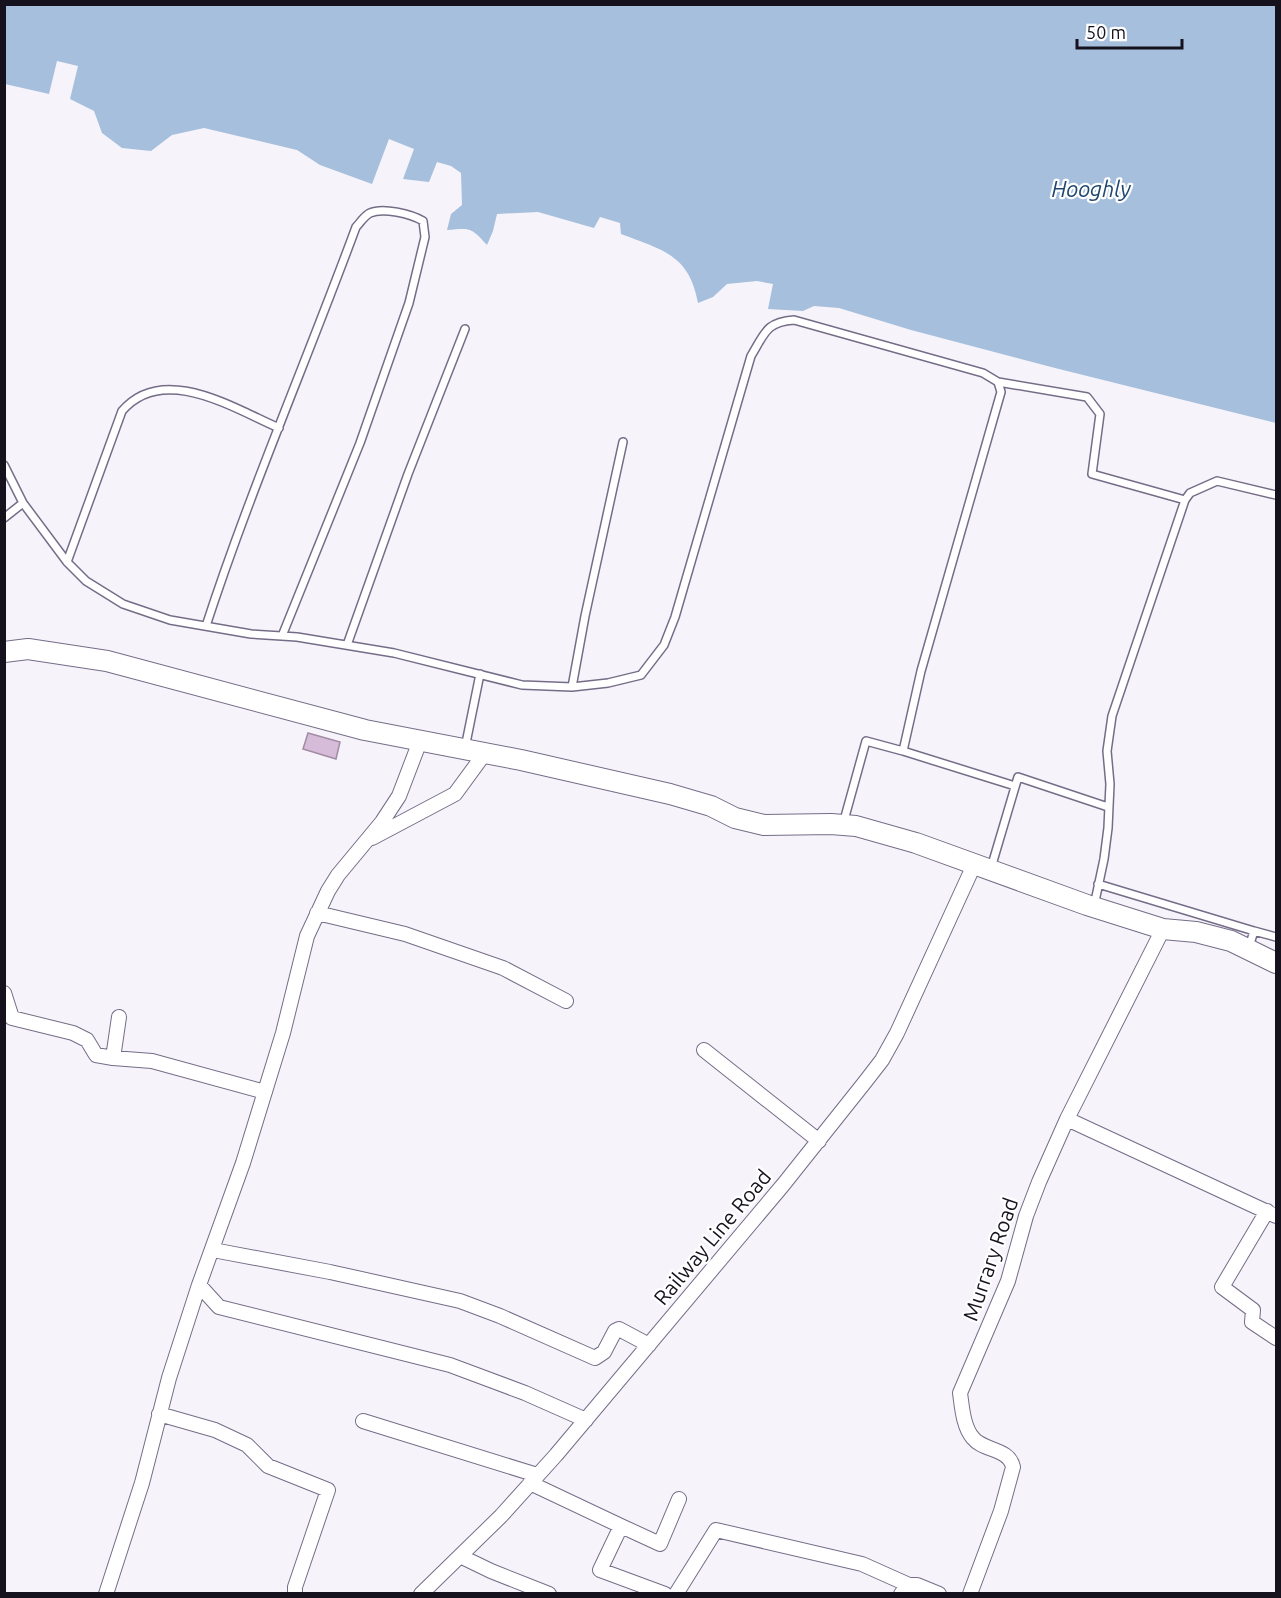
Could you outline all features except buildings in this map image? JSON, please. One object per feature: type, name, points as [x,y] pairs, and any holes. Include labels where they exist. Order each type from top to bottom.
[{"type":"street","points":[[4,652],[28,649],[107,661],[365,730],[485,753],[670,794],[711,806],[735,818],[764,825],[856,826],[916,843],[1093,907],[1163,929],[1196,932],[1231,941],[1251,940],[1276,963]]},
{"type":"street","points":[[106,1593],[142,1483],[169,1378],[265,1092],[283,1033],[307,936],[338,875],[382,822],[399,796],[420,741]]},
{"type":"street","points":[[364,842],[455,794],[485,753]]},
{"type":"street","name":"Railway Line Road","points":[[422,1593],[501,1516],[585,1420],[819,1141],[882,1060],[982,868]]},
{"type":"street","points":[[317,913],[405,934],[502,968],[566,1001]]},
{"type":"street","name":"Murrary Road","points":[[977,1591],[1014,1467],[1009,1457],[975,1441],[970,1435],[962,1410],[960,1393],[1008,1281],[1032,1198],[1067,1119],[1163,929]]},
{"type":"street","points":[[4,993],[12,1018],[73,1033],[87,1040],[96,1055],[152,1061],[265,1092]]},
{"type":"street","points":[[113,1058],[119,1017]]},
{"type":"street","points":[[704,1050],[819,1141]]},
{"type":"street","points":[[1067,1119],[1272,1214],[1222,1287],[1253,1310],[1252,1322],[1276,1338]]},
{"type":"street","points":[[213,1250],[330,1272],[460,1301],[595,1358],[604,1352],[615,1331],[620,1329],[649,1345]]},
{"type":"street","points":[[199,1285],[219,1306],[450,1365],[525,1393],[585,1420]]},
{"type":"street","points":[[159,1414],[215,1430],[247,1445],[268,1466],[328,1490],[295,1587],[295,1593]]},
{"type":"street","points":[[363,1421],[534,1479],[621,1526],[660,1544],[679,1499]]},
{"type":"street","points":[[621,1526],[600,1570],[665,1593]]},
{"type":"street","points":[[676,1593],[716,1530],[862,1564],[905,1589],[916,1585],[939,1593]]},
{"type":"street","points":[[460,1556],[491,1571],[549,1593]]},
{"type":"lane","points":[[206,626],[356,227],[370,213],[376,212],[388,211],[417,217],[423,221],[425,237],[409,303],[360,443],[282,636]]},
{"type":"lane","points":[[4,465],[23,503],[68,562],[86,581],[123,604],[170,620],[251,634],[282,636],[394,653],[522,685],[572,687],[608,683],[641,675],[664,645],[675,617],[752,356],[771,325],[779,321],[794,320],[983,373],[998,381],[1087,397],[1100,414],[1092,474],[1185,500]]},
{"type":"lane","points":[[347,645],[408,474],[465,329]]},
{"type":"lane","points":[[903,751],[921,671],[1001,392],[998,381]]},
{"type":"lane","points":[[68,562],[122,411],[131,401],[158,390],[198,393],[279,428]]},
{"type":"lane","points":[[572,687],[623,442]]},
{"type":"lane","points":[[1093,907],[1106,838],[1110,784],[1107,751],[1112,716],[1185,500],[1190,493],[1218,481],[1276,495]]},
{"type":"lane","points":[[4,518],[23,503]]},
{"type":"lane","points":[[465,750],[480,674]]},
{"type":"lane","points":[[843,825],[866,741],[1015,786]]},
{"type":"lane","points":[[982,868],[1018,777],[1108,807]]},
{"type":"lane","points":[[1098,884],[1251,940],[1276,937]]},
{"type":"water","name":"Hooghly","points":[[5,4],[1276,5],[1276,423],[1055,368],[911,330],[839,308],[814,306],[803,311],[768,309],[773,284],[757,281],[727,284],[713,297],[698,303],[688,274],[672,256],[621,234],[620,223],[600,217],[594,228],[538,212],[497,214],[487,245],[470,230],[447,230],[451,214],[462,205],[461,173],[451,166],[437,162],[429,182],[403,179],[414,149],[389,139],[372,184],[320,165],[297,150],[204,128],[172,135],[151,151],[122,148],[102,133],[94,111],[70,99],[78,66],[57,61],[49,94],[5,84]]}]
